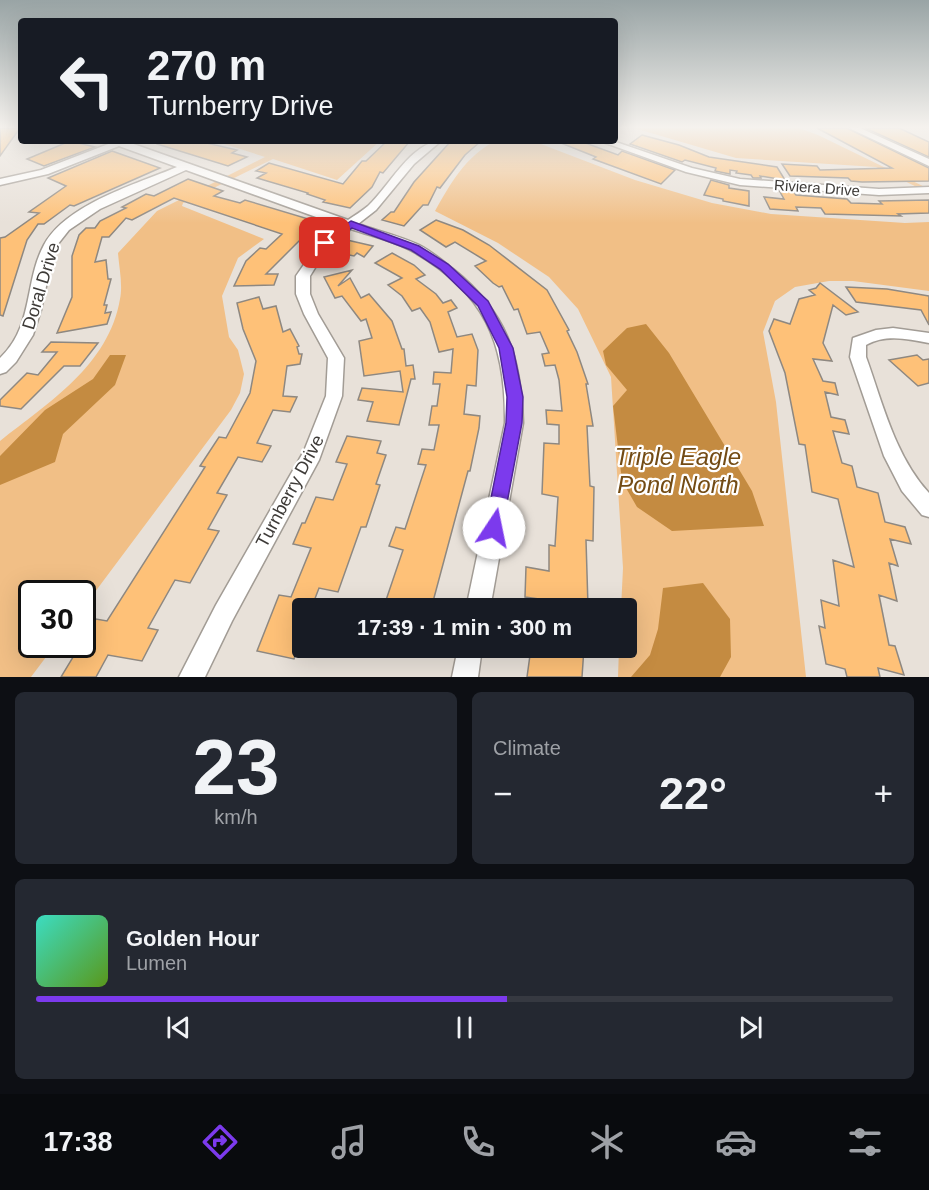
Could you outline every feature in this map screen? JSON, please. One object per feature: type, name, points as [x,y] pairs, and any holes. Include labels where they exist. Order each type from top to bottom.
[{"type":"street","points":[[0,182],[44,172],[74,160]]},
{"type":"street","points":[[168,160],[415,248],[444,267],[484,303],[506,348],[515,397],[514,423],[480,598]]},
{"type":"street","name":"Turnberry Drive","points":[[192,677],[224,613],[312,454],[334,396],[336,358],[307,304],[303,294],[303,276],[325,243],[372,208],[414,160]]},
{"type":"street","name":"Riviera Drive","points":[[657,160],[689,171],[740,182],[846,190],[929,190]]},
{"type":"street","name":"Doral Drive","points":[[0,368],[24,342],[48,251],[57,234],[84,213],[187,166]]},
{"type":"street","points":[[929,338],[899,332],[874,333],[858,342],[858,357],[893,456],[909,485],[929,508]]},
{"type":"street","points":[[465,677],[468,658]]},
{"type":"shaded area","points":[[260,160],[272,160],[183,203],[182,206],[264,239],[238,258],[222,296],[229,337],[238,350],[244,374],[240,393],[231,410],[96,591],[96,580],[18,580],[18,658],[45,658],[31,677],[0,677],[0,441],[56,397],[90,363],[103,344],[114,322],[121,294],[118,253],[157,211]]},
{"type":"shaded area","points":[[275,160],[359,160],[337,180]]},
{"type":"shaded area","points":[[470,160],[582,160],[635,180],[712,203],[771,214],[905,223],[929,222],[929,291],[853,281],[829,281],[795,287],[775,301],[763,332],[776,402],[806,677],[618,677],[619,658],[637,658],[637,598],[622,598],[623,568],[611,377],[578,309],[549,277],[498,243],[435,211],[453,181]]},
{"type":"shaded area","points":[[761,160],[869,160],[929,189],[929,193],[876,167]]},
{"type":"water","name":"Triple Eagle Pond North","points":[[646,324],[669,353],[752,491],[764,526],[672,531],[637,507],[622,481],[613,406],[627,390],[606,365],[603,351],[627,328]]},
{"type":"water","points":[[110,355],[126,355],[115,385],[63,434],[55,462],[0,485],[0,456],[45,410],[93,379]]},
{"type":"water","points":[[703,583],[730,619],[731,657],[720,677],[631,677],[650,655],[658,629],[663,588]]},
{"type":"building","points":[[28,160],[61,160],[44,166]]},
{"type":"building","points":[[92,160],[136,160],[160,168],[74,206],[70,205],[44,224],[38,224],[27,240],[3,316],[0,315],[0,238],[5,237],[39,213],[29,212],[66,186],[48,178]]},
{"type":"building","points":[[207,160],[242,160],[228,166]]},
{"type":"building","points":[[394,160],[383,173],[380,172],[372,187],[350,208],[323,202],[325,200],[308,193],[257,178],[266,173],[256,171],[269,163],[343,184],[362,161]]},
{"type":"building","points":[[434,160],[462,160],[440,188],[437,187],[428,205],[423,205],[404,226],[382,220],[394,212],[414,182]]},
{"type":"building","points":[[595,160],[646,160],[675,170],[661,184]]},
{"type":"building","points":[[675,160],[727,160],[777,167],[785,180],[760,176],[761,178],[753,178],[751,175],[730,170],[730,174],[685,160],[682,162]]},
{"type":"building","points":[[876,160],[912,160],[929,168],[929,181],[862,182],[851,181],[848,178],[790,176],[782,164],[817,166],[820,170],[892,168]]},
{"type":"building","points":[[188,179],[223,191],[214,196],[240,203],[245,200],[315,221],[311,224],[318,227],[300,240],[266,274],[278,274],[274,285],[234,286],[246,261],[260,248],[266,249],[282,234],[174,198],[132,220],[126,218],[109,237],[102,237],[95,262],[106,260],[108,279],[111,279],[104,305],[107,305],[105,313],[111,312],[107,324],[57,333],[72,297],[72,256],[79,235],[86,228],[95,228],[100,221],[126,208],[122,207],[146,194],[154,196]]},
{"type":"building","points":[[711,180],[729,185],[729,188],[749,191],[749,206],[704,195]]},
{"type":"building","points":[[779,190],[793,191],[796,195],[847,199],[851,203],[882,204],[879,201],[929,200],[929,213],[898,214],[901,216],[825,214],[821,208],[796,207],[798,211],[770,209],[764,197],[784,199]]},
{"type":"building","points":[[436,220],[463,230],[489,245],[547,290],[569,330],[567,331],[588,384],[586,384],[593,426],[587,426],[590,486],[594,487],[593,541],[586,540],[588,598],[525,597],[526,567],[549,571],[549,545],[555,546],[558,497],[542,494],[544,443],[559,444],[559,425],[547,424],[546,410],[562,411],[555,365],[545,366],[542,354],[549,353],[540,332],[527,334],[518,309],[514,310],[502,286],[499,287],[493,283],[475,266],[486,261],[455,242],[446,247],[420,230]]},
{"type":"building","points":[[347,240],[373,246],[364,257],[357,253],[354,256],[335,252]]},
{"type":"building","points":[[392,253],[414,265],[425,275],[416,279],[436,294],[443,303],[451,300],[457,308],[448,312],[457,337],[472,334],[478,350],[476,386],[467,385],[464,414],[480,416],[479,428],[470,471],[468,471],[434,598],[387,598],[403,550],[389,546],[396,527],[405,529],[426,465],[418,464],[422,449],[434,450],[439,425],[429,425],[432,406],[437,406],[440,384],[433,384],[434,372],[451,373],[453,349],[439,352],[430,322],[420,308],[412,311],[402,296],[388,285],[402,278],[375,263]]},
{"type":"building","points":[[352,270],[338,286],[350,278],[361,298],[369,294],[392,321],[402,349],[404,349],[406,366],[413,365],[415,379],[411,379],[399,425],[367,421],[373,402],[358,400],[362,388],[403,392],[400,371],[364,376],[359,341],[372,338],[366,319],[361,321],[342,296],[335,298],[324,277]]},
{"type":"building","points":[[820,283],[858,312],[846,315],[833,305],[823,343],[832,361],[813,359],[823,381],[835,383],[838,395],[825,392],[831,417],[845,420],[849,434],[833,431],[842,463],[852,466],[857,487],[878,493],[885,522],[905,527],[911,544],[890,539],[898,566],[889,563],[897,601],[879,595],[889,645],[895,646],[904,675],[878,668],[880,677],[847,677],[845,669],[826,664],[819,626],[825,628],[821,600],[839,606],[833,560],[854,567],[838,499],[812,492],[805,445],[799,444],[785,373],[769,331],[774,319],[790,324],[799,299],[815,295],[809,290],[816,288]]},
{"type":"building","points":[[846,287],[887,289],[929,296],[929,325],[921,310],[856,302]]},
{"type":"building","points":[[259,297],[263,309],[276,306],[283,332],[290,329],[299,346],[297,347],[299,354],[302,354],[300,364],[287,366],[283,396],[297,397],[290,412],[273,410],[257,443],[271,446],[262,462],[238,457],[217,493],[227,495],[208,529],[219,531],[190,583],[175,580],[148,628],[158,630],[142,661],[108,655],[96,677],[61,677],[72,658],[96,658],[96,619],[107,621],[205,467],[200,466],[219,437],[226,438],[250,393],[256,361],[243,329],[237,303]]},
{"type":"building","points":[[51,342],[98,343],[80,366],[64,366],[21,409],[0,406],[0,400],[27,373],[38,375],[57,352],[42,352]]},
{"type":"building","points":[[917,355],[923,360],[929,359],[929,383],[918,386],[889,360]]},
{"type":"building","points":[[347,436],[381,441],[377,453],[386,455],[376,484],[380,485],[366,527],[361,527],[338,592],[319,588],[315,598],[292,598],[292,658],[294,659],[257,651],[279,595],[291,597],[311,548],[293,544],[302,523],[305,523],[316,497],[333,500],[347,464],[336,462]]},
{"type":"building","points":[[530,658],[583,658],[582,677],[527,677]]},
{"type":"route","points":[[325,243],[351,224],[386,236],[415,248],[444,267],[484,303],[506,348],[515,397],[514,423],[494,528]]}]
